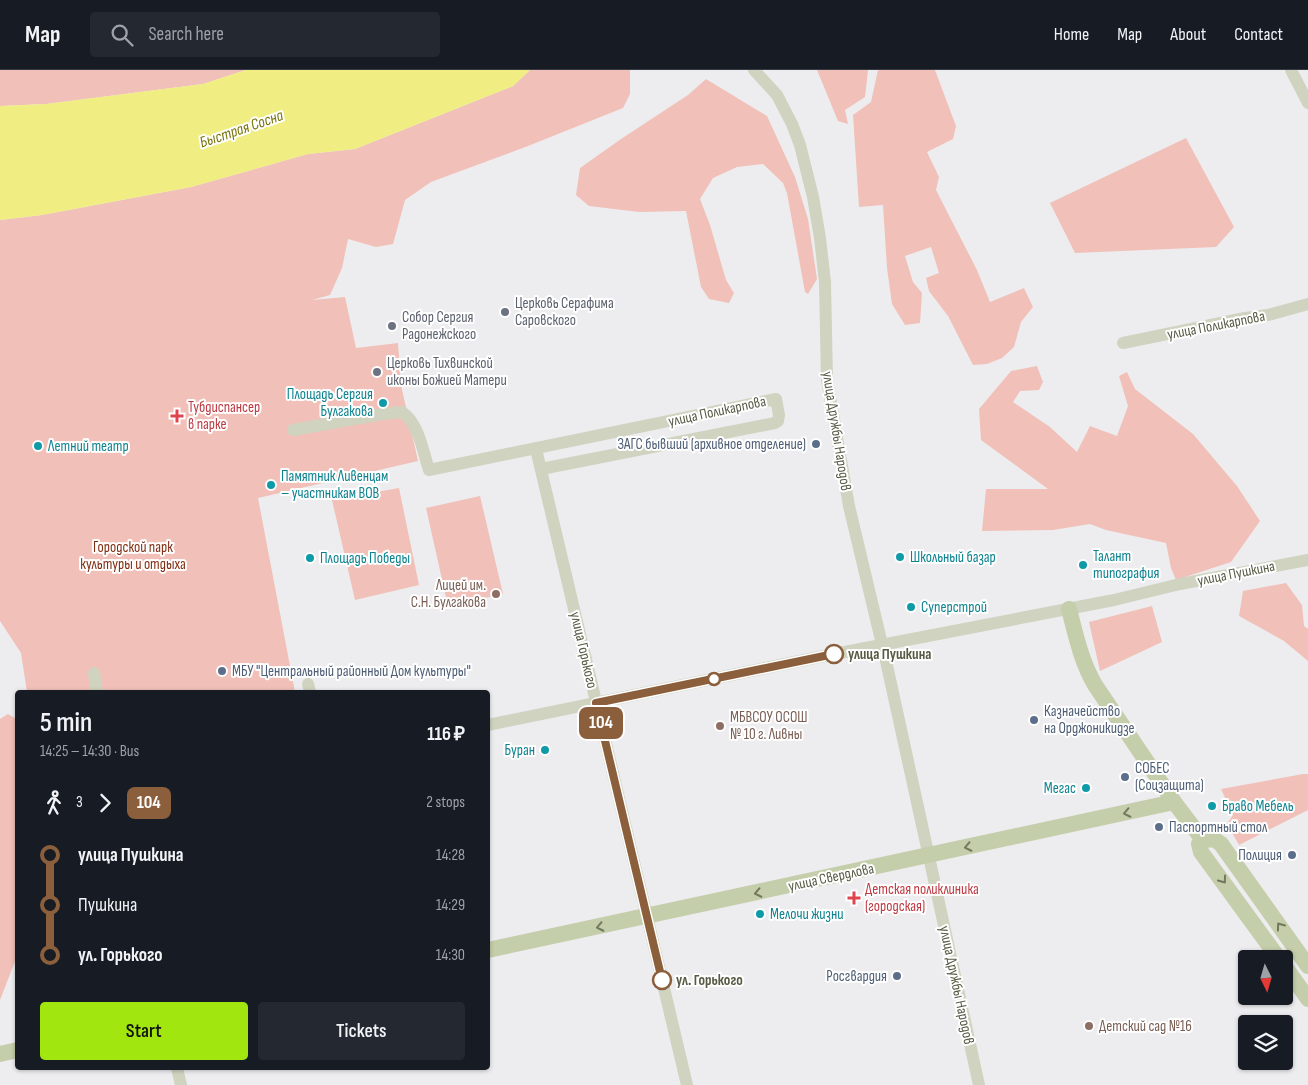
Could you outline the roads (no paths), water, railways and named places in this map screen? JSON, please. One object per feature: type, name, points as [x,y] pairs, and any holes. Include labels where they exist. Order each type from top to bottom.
[{"type":"main road","points":[[1069,609],[1079,651],[1088,674],[1102,698],[1202,840]]},
{"type":"main road","name":"улица Свердлова","points":[[490,950],[1174,802]]},
{"type":"main road","points":[[1202,840],[1214,839],[1221,844],[1308,966]]},
{"type":"main road","points":[[1202,840],[1199,844],[1201,852],[1272,950]]},
{"type":"main road","points":[[1293,978],[1308,999]]},
{"type":"main road","points":[[0,1054],[15,1051]]},
{"type":"street","name":"улица Дружбы Народов","points":[[754,70],[777,95],[792,124],[800,145],[813,197],[826,282],[827,380],[849,506],[883,645],[979,1085]]},
{"type":"street","points":[[1291,70],[1308,103]]},
{"type":"street","name":"улица Поликарпова","points":[[1123,343],[1268,315],[1308,304]]},
{"type":"street","name":"улица Поликарпова","points":[[293,430],[402,412],[415,427],[429,470],[776,399],[779,415],[778,421],[775,423],[542,469]]},
{"type":"street","name":"улица Горького","points":[[536,449],[687,1085]]},
{"type":"street","name":"улица Пушкина","points":[[490,725],[1069,609],[1180,584],[1308,560]]},
{"type":"street","points":[[94,673],[97,690]]},
{"type":"street","points":[[177,1070],[181,1085]]},
{"type":"water","name":"Быстрая Сосна","points":[[246,70],[530,70],[513,86],[355,149],[308,154],[191,187],[42,215],[0,220],[0,106],[46,104],[203,84]]},
{"type":"place","name":"Церковь Серафима Саровского","points":[[505,312]]},
{"type":"place","name":"Собор Сергия Радонежского","points":[[392,326]]},
{"type":"place","name":"Церковь Тихвинской иконы Божией Матери","points":[[377,372]]},
{"type":"place","name":"Площадь Сергия Булгакова","points":[[383,403]]},
{"type":"place","name":"Тубдиспансер в парке","points":[[177,416]]},
{"type":"place","name":"ЗАГС бывший (архивное отделение)","points":[[816,444]]},
{"type":"place","name":"Летний театр","points":[[38,446]]},
{"type":"place","name":"Памятник Ливенцам – участникам ВОВ","points":[[271,485]]},
{"type":"place","name":"Школьный базар","points":[[900,557]]},
{"type":"place","name":"Площадь Победы","points":[[310,558]]},
{"type":"place","name":"Талант типография","points":[[1083,565]]},
{"type":"place","name":"Лицей им. С.Н. Булгакова","points":[[496,594]]},
{"type":"place","name":"Суперстрой","points":[[911,607]]},
{"type":"place","name":"улица Пушкина","points":[[834,654]]},
{"type":"place","name":"МБУ \"Центральный районный Дом культуры\"","points":[[222,671]]},
{"type":"place","name":"Казначейство на Орджоникидзе","points":[[1034,720]]},
{"type":"place","name":"МБВСОУ ОСОШ № 10 г. Ливны","points":[[720,726]]},
{"type":"place","name":"Буран","points":[[545,750]]},
{"type":"place","name":"СОБЕС (Соцзащита)","points":[[1125,777]]},
{"type":"place","name":"Мегас","points":[[1086,788]]},
{"type":"place","name":"Браво Мебель","points":[[1212,806]]},
{"type":"place","name":"Паспортный стол","points":[[1159,827]]},
{"type":"place","name":"Полиция","points":[[1292,855]]},
{"type":"place","name":"Детская поликлиника (городская)","points":[[854,898]]},
{"type":"place","name":"Мелочи жизни","points":[[760,914]]},
{"type":"place","name":"Росгвардия","points":[[897,976]]},
{"type":"place","name":"ул. Горького","points":[[662,980]]},
{"type":"place","name":"Детский сад №16","points":[[1089,1026]]},
{"type":"park label","name":"Городской парк культуры и отдыха","points":[[133,556]]}]
